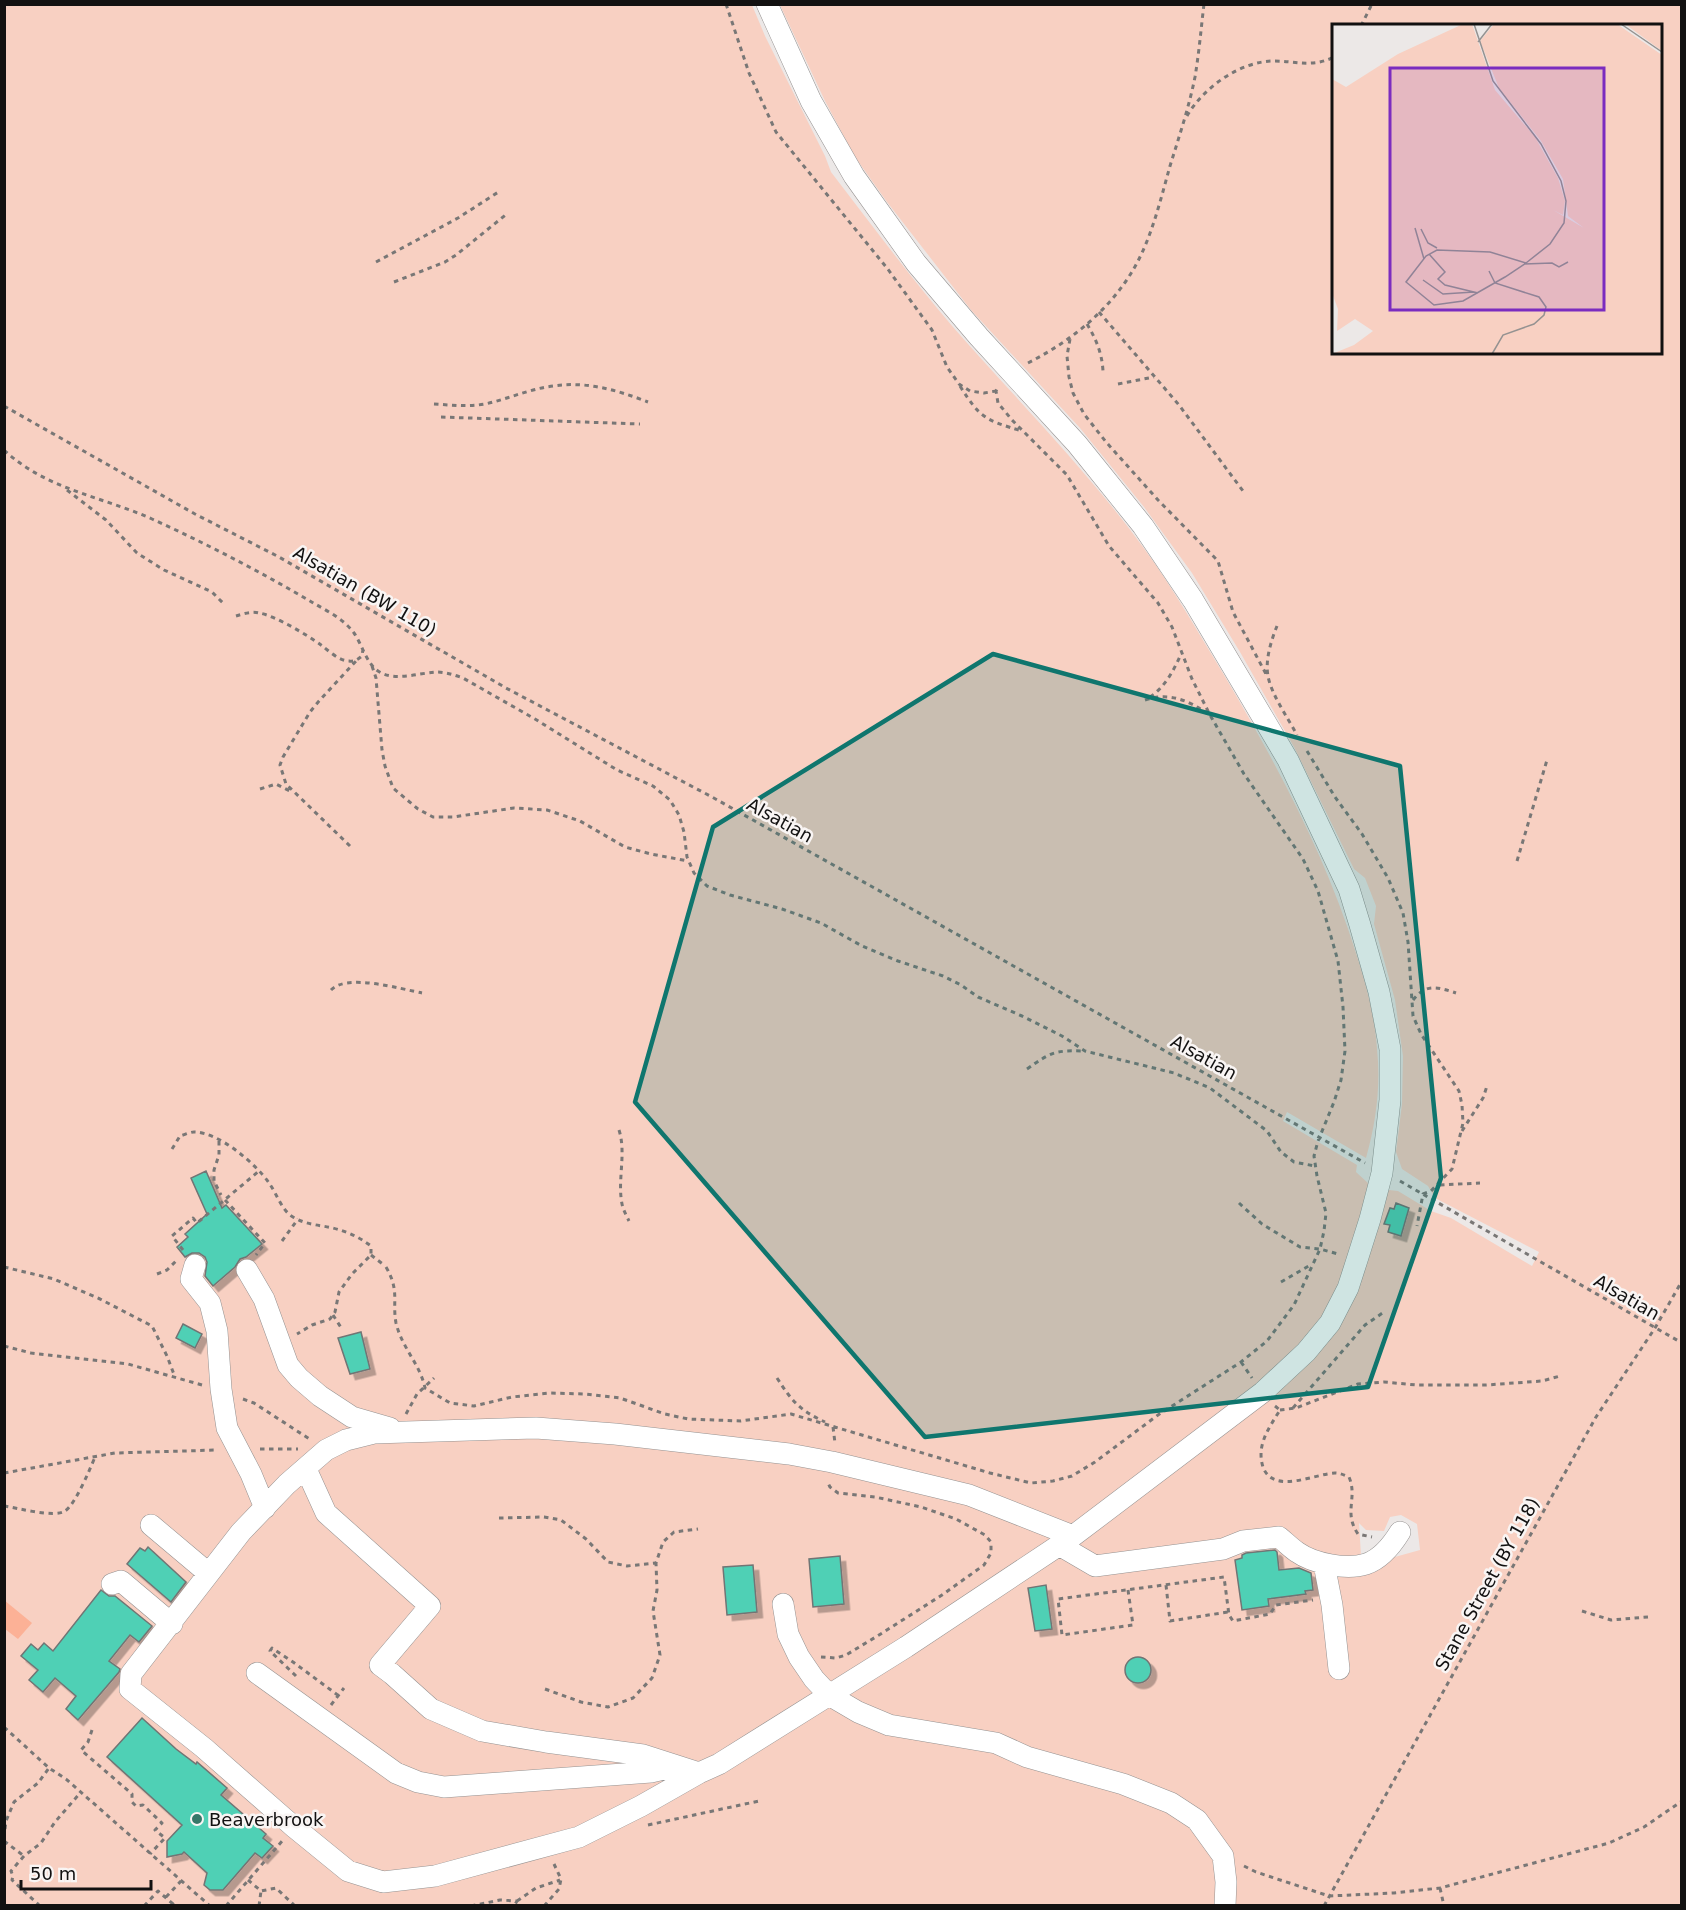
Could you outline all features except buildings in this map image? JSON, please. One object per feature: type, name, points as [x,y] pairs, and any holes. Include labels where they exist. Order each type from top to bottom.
[{"type":"lane","points":[[402,1425],[346,1440],[326,1450],[287,1484],[241,1532],[131,1674],[130,1689],[204,1748],[348,1871],[383,1881],[435,1876],[579,1837],[626,1814],[719,1764],[906,1647],[1066,1540],[1263,1392],[1306,1352],[1330,1323],[1348,1288],[1382,1173],[1390,1100],[1390,1049],[1379,992],[1349,889],[1288,760],[1193,600],[1143,526],[1077,444],[978,337],[916,263],[854,176],[811,101],[767,4]]},
{"type":"lane","points":[[186,1259],[191,1279],[210,1303],[217,1330],[229,1393],[227,1428],[239,1449],[265,1508]]},
{"type":"lane","points":[[247,1269],[264,1299],[288,1365],[320,1396],[352,1417],[402,1425],[536,1428],[789,1454],[832,1462],[969,1495],[1066,1540],[1095,1566],[1223,1550],[1243,1541],[1279,1537],[1299,1554],[1330,1566],[1366,1564],[1382,1555],[1397,1538]]},
{"type":"lane","points":[[346,1440],[352,1427],[352,1417]]},
{"type":"lane","points":[[306,1469],[326,1513],[430,1606],[380,1665],[431,1709],[482,1731],[643,1755],[699,1773]]},
{"type":"lane","points":[[151,1526],[208,1574]]},
{"type":"lane","points":[[1324,1564],[1332,1605],[1339,1669]]},
{"type":"lane","points":[[112,1584],[121,1581],[171,1623]]},
{"type":"lane","points":[[783,1604],[788,1634],[799,1657],[814,1679],[829,1695],[858,1712],[889,1725],[996,1743],[1027,1757],[1124,1784],[1171,1803],[1197,1821],[1223,1856],[1226,1881],[1225,1905]]},
{"type":"lane","points":[[256,1673],[396,1773],[418,1782],[444,1787],[651,1772],[678,1766]]},
{"type":"path","points":[[726,4],[749,73],[776,132],[887,268],[932,330],[947,367],[975,409],[987,419],[1023,432]]},
{"type":"path","points":[[371,1255],[385,1266],[392,1278],[395,1289],[396,1320],[400,1335],[405,1348],[422,1372],[425,1388],[450,1403],[474,1406],[512,1397],[549,1393],[586,1394],[620,1398],[665,1414],[688,1419],[741,1421],[791,1414],[1030,1483],[1053,1481],[1072,1476],[1095,1462],[1158,1415],[1241,1362],[1267,1341],[1294,1305],[1320,1249],[1324,1231],[1326,1213],[1314,1156],[1338,1091],[1345,1051],[1338,962],[1318,891],[1303,859],[1244,774],[1210,715],[1192,680],[1172,627],[1158,603],[1109,546],[1067,475],[1023,432],[998,403],[996,391],[1001,381],[1011,373],[1053,350],[1087,324],[1110,302],[1137,262],[1152,230],[1195,76],[1204,4]]},
{"type":"path","points":[[1362,24],[1372,4]]},
{"type":"path","points":[[1183,122],[1194,103],[1240,69],[1262,61],[1290,61],[1305,65],[1332,58]]},
{"type":"path","points":[[376,262],[458,218],[500,191]]},
{"type":"path","points":[[394,282],[445,262],[508,213]]},
{"type":"path","points":[[1099,312],[1193,424],[1243,492]]},
{"type":"path","points":[[1087,324],[1102,356],[1104,371]]},
{"type":"path","points":[[1071,338],[1067,356],[1069,377],[1073,393],[1084,414],[1158,500],[1218,561],[1233,612],[1268,677]]},
{"type":"path","points":[[1118,384],[1155,377]]},
{"type":"path","points":[[955,379],[970,391],[984,393],[996,391]]},
{"type":"path","points":[[434,404],[462,406],[483,404],[533,389],[583,385],[610,388],[648,402]]},
{"type":"path","name":"Alsatian (BW 110)","points":[[4,406],[195,514],[279,557],[506,688],[712,797]]},
{"type":"path","points":[[441,417],[640,424]]},
{"type":"path","points":[[4,450],[21,465],[61,485],[151,518],[274,581],[343,621],[363,648],[376,678],[382,750],[393,788],[418,809],[433,817],[453,817],[514,808],[547,810],[580,821],[625,847],[689,861]]},
{"type":"path","points":[[61,485],[106,520],[137,553],[164,570],[212,592],[223,603]]},
{"type":"path","points":[[236,616],[260,613],[314,639],[348,662],[356,661]]},
{"type":"path","points":[[350,846],[286,784],[280,765],[319,701],[362,656],[363,648]]},
{"type":"path","points":[[1181,652],[1166,682],[1155,694],[1145,700],[1160,697],[1184,699],[1210,715]]},
{"type":"path","points":[[371,664],[379,672],[390,675],[436,672],[463,678],[617,770],[653,786],[670,800],[679,815],[689,861],[694,873],[707,886],[821,923],[862,946],[943,976],[978,997],[1062,1036],[1085,1051]]},
{"type":"path","points":[[1517,861],[1547,760]]},
{"type":"path","points":[[260,789],[276,784],[299,796]]},
{"type":"path","name":"Alsatian","points":[[712,797],[1046,986],[1320,1136],[1682,1343]]},
{"type":"path","points":[[331,990],[335,986],[352,982],[422,993]]},
{"type":"path","points":[[1412,1000],[1425,989],[1436,987],[1456,993]]},
{"type":"path","points":[[1028,1069],[1050,1054],[1063,1050],[1085,1051],[1174,1073],[1210,1088],[1267,1131],[1281,1152],[1294,1162],[1315,1166]]},
{"type":"path","points":[[1461,1132],[1488,1086]]},
{"type":"path","points":[[619,1130],[623,1143],[621,1185],[623,1207],[629,1221]]},
{"type":"path","points":[[172,1149],[180,1136],[194,1132],[219,1141],[253,1164],[268,1181],[290,1216],[304,1223],[335,1228],[356,1235],[371,1245],[371,1255],[352,1274],[339,1292],[336,1312],[333,1316],[312,1325],[280,1344]]},
{"type":"path","points":[[219,1141],[214,1181],[221,1195]]},
{"type":"path","points":[[157,1274],[186,1259],[172,1236],[193,1218],[197,1223],[259,1172]]},
{"type":"path","points":[[1438,1185],[1479,1183]]},
{"type":"path","points":[[1418,1226],[1423,1194]]},
{"type":"path","points":[[225,1200],[265,1244],[247,1269]]},
{"type":"path","points":[[1239,1203],[1262,1224],[1287,1241],[1300,1247],[1320,1249]]},
{"type":"path","points":[[282,1241],[298,1220]]},
{"type":"path","points":[[1281,1282],[1314,1263]]},
{"type":"path","points":[[4,1267],[54,1279],[100,1299],[152,1326],[175,1377]]},
{"type":"path","name":"Stane Street (BY 118)","points":[[1324,1905],[1596,1417],[1655,1328],[1682,1281]]},
{"type":"path","points":[[1293,1408],[1365,1325],[1384,1312]]},
{"type":"path","points":[[333,1316],[342,1329]]},
{"type":"path","points":[[4,1346],[31,1353],[128,1364],[229,1393],[254,1403],[326,1450]]},
{"type":"path","points":[[1241,1362],[1263,1392],[1280,1410]]},
{"type":"path","points":[[1280,1410],[1293,1408],[1358,1384],[1384,1382],[1418,1385],[1486,1385],[1542,1382],[1560,1376]]},
{"type":"path","points":[[402,1425],[417,1394],[434,1378]]},
{"type":"path","points":[[777,1378],[792,1400],[807,1414],[834,1427]]},
{"type":"path","points":[[1280,1410],[1262,1441],[1261,1460],[1265,1473],[1277,1481],[1292,1482],[1316,1475],[1338,1473],[1349,1477],[1353,1486],[1350,1513],[1352,1525],[1358,1534],[1397,1538]]},
{"type":"path","points":[[799,1657],[836,1658],[846,1655],[942,1595],[984,1564],[991,1553],[991,1542],[985,1535],[956,1519],[921,1507],[874,1497],[838,1493],[830,1487],[826,1480],[824,1467],[832,1462],[834,1427]]},
{"type":"path","points":[[4,1473],[115,1454],[239,1449],[326,1450]]},
{"type":"path","points":[[4,1506],[56,1514],[66,1511],[95,1457]]},
{"type":"path","points":[[499,1518],[544,1517],[561,1520],[586,1539],[608,1563],[627,1566],[656,1563]]},
{"type":"path","points":[[545,1689],[581,1702],[608,1707],[633,1698],[652,1678],[660,1655],[653,1611],[657,1590],[656,1563],[663,1542],[674,1532],[698,1529]]},
{"type":"path","points":[[1128,1590],[1132,1625],[1062,1635],[1059,1599],[1224,1577],[1228,1612],[1233,1621],[1270,1614],[1276,1605],[1315,1599],[1325,1605],[1332,1605]]},
{"type":"path","points":[[1166,1585],[1170,1621],[1228,1612]]},
{"type":"path","points":[[1582,1611],[1611,1620],[1648,1617]]},
{"type":"path","points":[[297,1676],[270,1651],[272,1648],[339,1696]]},
{"type":"path","points":[[328,1708],[344,1688]]},
{"type":"path","points":[[4,1726],[49,1768],[66,1779],[210,1905]]},
{"type":"path","points":[[92,1730],[88,1742],[81,1750],[132,1794],[132,1802],[136,1806],[143,1805],[162,1822],[155,1830],[165,1838],[150,1854]]},
{"type":"path","points":[[24,1856],[4,1840],[6,1821],[14,1802],[38,1783],[49,1768]]},
{"type":"path","points":[[40,1905],[12,1880],[13,1876],[9,1870],[41,1843],[55,1822],[81,1792]]},
{"type":"path","points":[[626,1814],[632,1822],[647,1825],[759,1801]]},
{"type":"path","points":[[1223,1856],[1256,1872],[1329,1896],[1440,1888],[1609,1843],[1644,1827],[1682,1801]]},
{"type":"path","points":[[226,1905],[294,1827]]},
{"type":"path","points":[[544,1905],[559,1889],[561,1879],[546,1846]]},
{"type":"path","points":[[514,1905],[536,1888],[561,1879]]},
{"type":"path","points":[[6,1881],[12,1880]]},
{"type":"path","points":[[248,1880],[261,1891]]},
{"type":"path","points":[[165,1897],[181,1881]]},
{"type":"path","points":[[261,1891],[276,1888],[295,1905]]},
{"type":"path","points":[[1440,1888],[1444,1905]]},
{"type":"path","points":[[144,1905],[158,1891],[172,1905]]},
{"type":"path","points":[[259,1905],[261,1891]]},
{"type":"path","points":[[471,1905],[500,1900],[517,1901]]},
{"type":"highlighted area","points":[[993,654],[1400,766],[1441,1178],[1368,1387],[925,1437],[635,1102],[713,827]]},
{"type":"shaded area","points":[[4,5],[752,5],[831,172],[937,308],[1075,462],[1143,547],[1175,594],[1224,675],[1298,810],[1330,880],[1363,976],[1376,1037],[1378,1090],[1375,1118],[1366,1158],[1287,1112],[1283,1121],[1357,1165],[1356,1172],[1368,1183],[1369,1192],[1382,1197],[1389,1190],[1398,1191],[1431,1211],[1451,1218],[1532,1266],[1539,1252],[1435,1198],[1428,1186],[1402,1169],[1396,1152],[1402,1104],[1403,1056],[1395,1000],[1374,924],[1376,906],[1365,878],[1354,869],[1294,747],[1240,652],[1192,573],[1144,507],[1080,428],[971,310],[855,157],[825,101],[780,5],[1681,5],[1681,1905],[5,1905]],"holes":[[[1401,1515],[1417,1524],[1420,1550],[1384,1560],[1362,1572],[1359,1523],[1366,1530],[1384,1531],[1390,1517]]]},
{"type":"shaded area","points":[[4,1600],[32,1623],[18,1639],[5,1629]]},
{"type":"place","name":"Beaverbrook","points":[[197,1819]]}]
